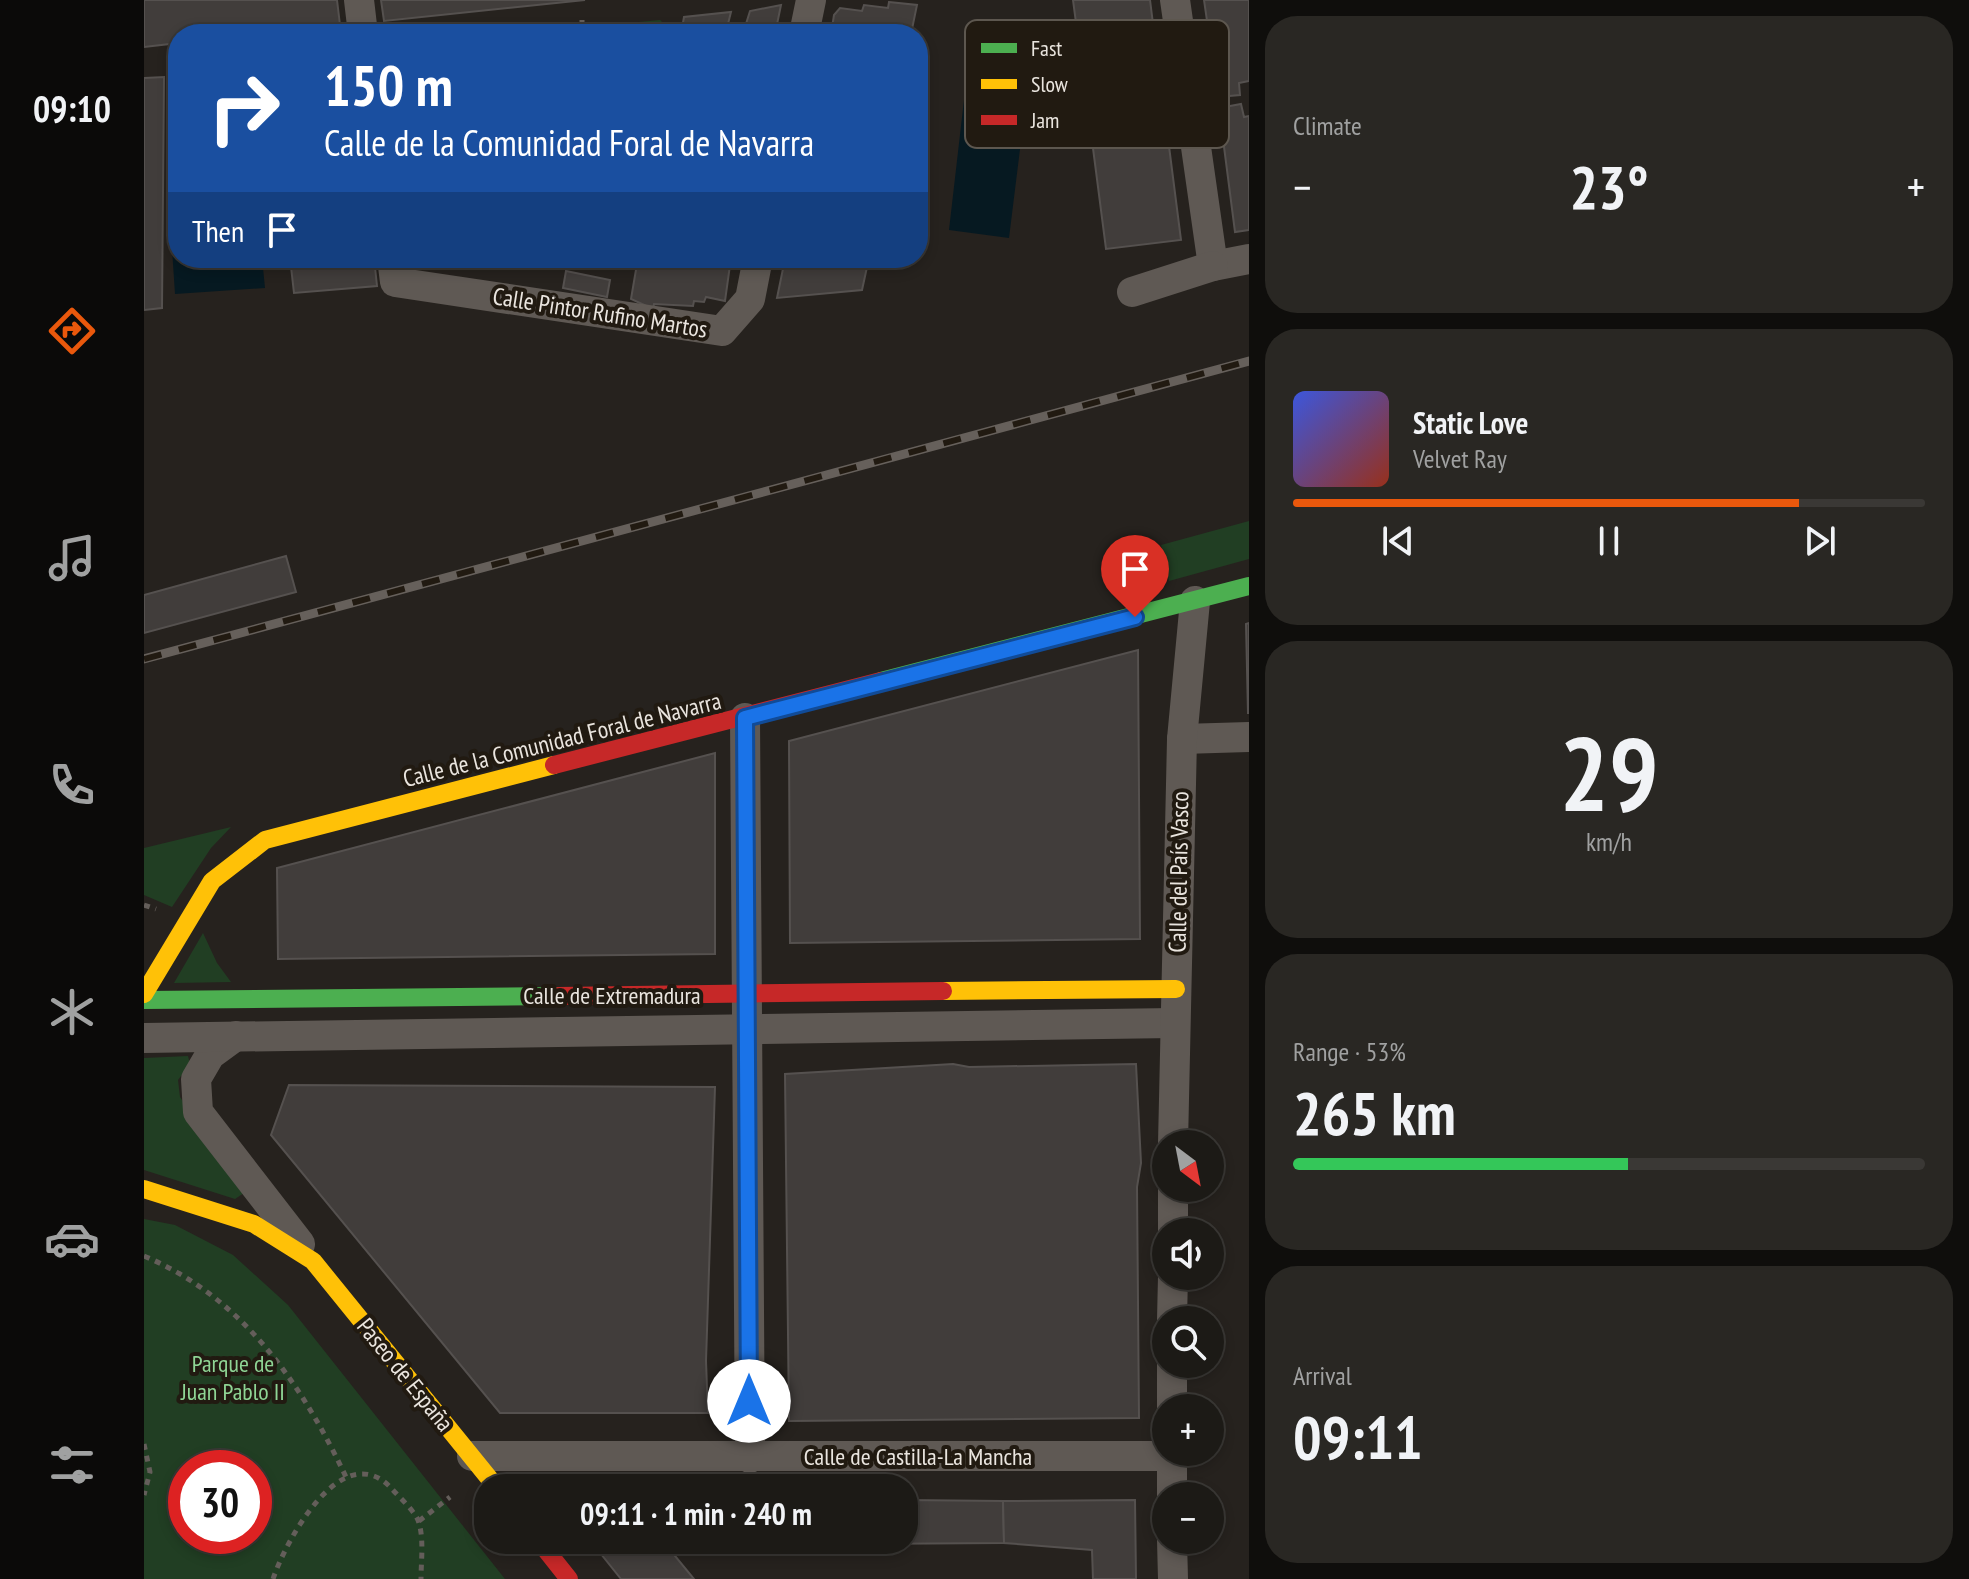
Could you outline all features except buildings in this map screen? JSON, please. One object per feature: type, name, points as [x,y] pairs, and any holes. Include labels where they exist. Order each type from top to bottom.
[{"type":"street","points":[[359,0],[362,24]]},
{"type":"street","points":[[806,24],[811,0]]},
{"type":"street","points":[[1175,0],[1178,20]]},
{"type":"street","points":[[1196,148],[1213,266]]},
{"type":"street","points":[[1132,292],[1213,266],[1249,259]]},
{"type":"street","name":"Calle Pintor Rufino Martos","points":[[394,270],[722,331],[750,299],[756,268]]},
{"type":"street","name":"Calle de la Comunidad Foral de Navarra","points":[[144,994],[212,881],[265,840],[1249,586]]},
{"type":"street","name":"Calle del País Vasco","points":[[1173,1130],[1182,739],[1195,601]]},
{"type":"street","points":[[745,718],[750,1458]]},
{"type":"street","points":[[1182,739],[1249,737]]},
{"type":"street","name":"Calle de Extremadura","points":[[144,1000],[1176,989]]},
{"type":"street","name":"Calle de Extremadura","points":[[144,1038],[1174,1023]]},
{"type":"street","name":"Paseo de España","points":[[236,1036],[210,1055],[196,1079],[198,1112],[313,1261],[486,1474]]},
{"type":"street","name":"Paseo de España","points":[[144,1189],[193,1202],[254,1224],[313,1261]]},
{"type":"street","name":"Calle de Castilla-La Mancha","points":[[472,1456],[750,1458],[1152,1454]]},
{"type":"street","points":[[549,1554],[569,1579]]},
{"type":"street","points":[[1172,1554],[1173,1579]]},
{"type":"path","points":[[144,1256],[177,1270],[213,1294],[256,1336],[310,1407],[346,1477]]},
{"type":"path","points":[[144,1444],[150,1472],[144,1495]]},
{"type":"path","points":[[273,1579],[281,1556],[326,1490],[346,1477],[365,1474],[382,1479],[419,1521],[421,1579]]},
{"type":"path","points":[[419,1521],[450,1497]]},
{"type":"green space","points":[[660,20],[664,24],[617,24]]},
{"type":"green space","points":[[1249,521],[1249,559],[1169,581],[1161,545]]},
{"type":"green space","points":[[231,827],[211,848],[172,907],[144,895],[144,848]]},
{"type":"green space","points":[[203,933],[217,963],[231,982],[174,983]]},
{"type":"green space","points":[[188,1056],[190,1064],[178,1080],[180,1097],[244,1193],[235,1199],[144,1170],[144,1058]]},
{"type":"green space","name":"Parque de Juan Pablo II","points":[[144,1219],[175,1225],[233,1255],[288,1305],[474,1540],[474,1554],[485,1554],[505,1579],[144,1579]]},
{"type":"water","points":[[965,100],[965,148],[1020,148],[1009,238],[949,230]]},
{"type":"water","points":[[173,268],[263,268],[265,288],[175,294]]},
{"type":"railway","points":[[144,659],[1249,361]]},
{"type":"traffic: fast","points":[[881,681],[1249,586]]},
{"type":"traffic: fast","points":[[144,1000],[558,996]]},
{"type":"traffic: slow","points":[[144,994],[212,881],[265,840],[554,765]]},
{"type":"traffic: slow","points":[[943,991],[1176,989]]},
{"type":"traffic: slow","points":[[144,1189],[254,1224],[313,1261],[486,1474]]},
{"type":"traffic: jam","points":[[554,765],[881,681]]},
{"type":"traffic: jam","points":[[558,996],[943,991]]},
{"type":"traffic: jam","points":[[549,1554],[569,1579]]},
{"type":"route","points":[[749,1401],[745,718],[1135,617]]}]
